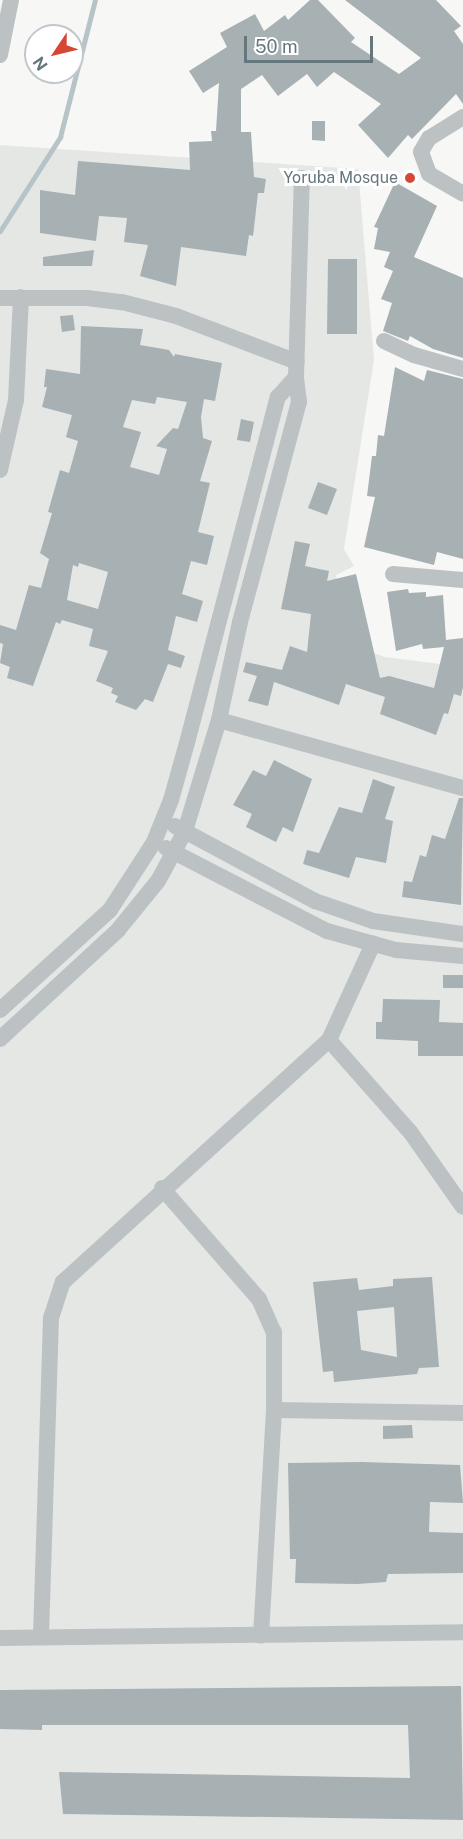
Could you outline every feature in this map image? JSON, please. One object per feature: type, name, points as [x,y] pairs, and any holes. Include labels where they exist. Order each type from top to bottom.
[{"type":"street","points":[[0,55],[11,0]]},
{"type":"street","points":[[463,117],[429,138],[421,152],[429,174],[463,194]]},
{"type":"street","points":[[0,1039],[118,930],[150,893],[174,853],[184,831],[219,720],[240,622],[299,402],[297,370],[302,178]]},
{"type":"street","points":[[0,470],[16,400],[21,297]]},
{"type":"street","points":[[0,298],[87,298],[150,309],[234,336],[297,370]]},
{"type":"street","points":[[384,341],[414,355],[463,369]]},
{"type":"street","points":[[0,1010],[110,910],[154,842],[164,820],[278,398],[297,370]]},
{"type":"street","points":[[393,574],[463,580]]},
{"type":"street","points":[[219,720],[463,788]]},
{"type":"street","points":[[164,820],[315,901],[374,921],[463,933]]},
{"type":"street","points":[[154,842],[327,931],[422,954],[463,956]]},
{"type":"street","points":[[41,1636],[51,1318],[56,1299],[69,1273],[329,1040],[374,944]]},
{"type":"street","points":[[329,1040],[406,1126],[463,1207]]},
{"type":"street","points":[[162,1188],[237,1270],[268,1315],[274,1332],[274,1410],[261,1636]]},
{"type":"street","points":[[274,1410],[463,1413]]},
{"type":"street","points":[[0,1638],[463,1632]]},
{"type":"shaded area","points":[[0,145],[358,169],[374,360],[344,549],[354,566],[336,575],[342,631],[366,650],[385,657],[463,667],[463,1839],[0,1839]]},
{"type":"building","points":[[310,0],[318,0],[355,38],[351,42],[399,74],[421,58],[345,0],[436,0],[461,26],[454,31],[463,44],[463,104],[456,94],[412,139],[408,135],[388,158],[358,125],[381,104],[334,72],[317,87],[307,74],[278,96],[262,75],[241,89],[241,132],[251,132],[254,177],[266,179],[264,193],[258,193],[253,236],[249,235],[246,256],[181,247],[176,286],[140,276],[148,245],[124,242],[127,218],[99,216],[96,241],[40,233],[40,190],[75,195],[78,161],[190,170],[189,142],[212,141],[211,131],[216,131],[219,83],[203,93],[189,71],[227,47],[220,33],[255,14],[264,31],[285,15],[288,20]]},
{"type":"building","points":[[312,121],[325,121],[325,141],[312,140]]},
{"type":"building","points":[[395,182],[437,206],[414,257],[463,278],[463,358],[433,349],[410,336],[408,341],[383,331],[392,303],[381,299],[393,271],[384,267],[390,252],[374,249],[378,228],[374,227]]},
{"type":"building","points":[[94,250],[92,266],[43,266],[43,257]]},
{"type":"building","points":[[328,259],[357,259],[357,334],[327,334]]},
{"type":"building","points":[[73,315],[75,330],[62,332],[60,316]]},
{"type":"building","points":[[81,326],[143,329],[140,345],[169,350],[174,357],[175,354],[222,363],[215,401],[204,399],[201,417],[203,438],[212,441],[200,481],[210,483],[198,532],[214,536],[207,565],[191,561],[182,594],[203,601],[197,622],[176,616],[168,650],[185,656],[181,668],[168,664],[153,702],[145,699],[136,710],[115,702],[118,696],[111,693],[113,688],[96,681],[108,651],[89,646],[93,629],[62,620],[60,624],[56,622],[33,686],[7,678],[10,667],[0,663],[3,644],[0,643],[0,625],[16,630],[29,585],[41,588],[49,559],[40,553],[52,513],[48,512],[60,470],[69,473],[78,441],[66,437],[72,415],[42,407],[47,387],[44,387],[46,369],[80,374]],"holes":[[[157,397],[187,402],[178,429],[173,428],[156,446],[167,449],[159,475],[130,467],[141,432],[123,427],[132,400],[155,404]],[[79,563],[108,572],[98,609],[67,600],[73,565],[78,567]]]},
{"type":"building","points":[[395,367],[424,381],[427,370],[463,379],[463,559],[437,552],[434,565],[364,547],[375,497],[367,496],[372,456],[376,456],[378,435],[384,436]]},
{"type":"building","points":[[241,419],[254,422],[250,442],[237,440]]},
{"type":"building","points":[[318,482],[337,489],[327,515],[308,508]]},
{"type":"building","points":[[295,541],[310,544],[305,566],[329,571],[327,581],[356,574],[380,678],[389,676],[434,688],[444,647],[423,649],[422,644],[396,651],[387,592],[408,589],[409,593],[426,592],[426,597],[443,595],[446,640],[463,638],[463,687],[461,696],[454,694],[448,714],[444,713],[436,735],[380,714],[385,697],[346,684],[339,705],[274,682],[268,706],[248,701],[257,676],[243,672],[246,662],[282,670],[290,646],[307,652],[311,614],[281,609]]},
{"type":"building","points":[[274,760],[312,779],[293,832],[283,827],[276,842],[246,827],[252,814],[233,805],[253,770],[266,776]]},
{"type":"building","points":[[373,779],[395,787],[385,819],[393,821],[386,863],[356,857],[349,878],[303,864],[307,850],[319,853],[339,807],[362,813]]},
{"type":"building","points":[[459,798],[463,798],[461,905],[402,897],[404,881],[412,882],[420,855],[426,857],[432,835],[445,839]]},
{"type":"building","points":[[443,975],[463,975],[463,988],[443,988]]},
{"type":"building","points":[[383,999],[440,1000],[439,1022],[463,1023],[463,1056],[418,1056],[418,1041],[376,1039],[376,1022],[382,1022]]},
{"type":"building","points":[[432,1277],[439,1367],[419,1368],[417,1374],[334,1382],[333,1371],[323,1372],[313,1282],[357,1278],[359,1290],[393,1286],[393,1279]],"holes":[[[394,1307],[397,1357],[361,1350],[357,1311]]]},
{"type":"building","points":[[412,1425],[413,1438],[383,1439],[383,1426]]},
{"type":"building","points":[[362,1462],[460,1465],[463,1503],[430,1502],[429,1532],[463,1533],[463,1573],[388,1574],[386,1582],[357,1584],[295,1583],[296,1559],[290,1559],[288,1463]]},
{"type":"building","points":[[461,1686],[463,1820],[63,1814],[59,1772],[410,1778],[408,1725],[42,1725],[42,1730],[0,1729],[0,1690]]},
{"type":"waterway","points":[[0,231],[60,137],[95,0]]},
{"type":"place","name":"Yoruba Mosque","points":[[410,178]]}]
